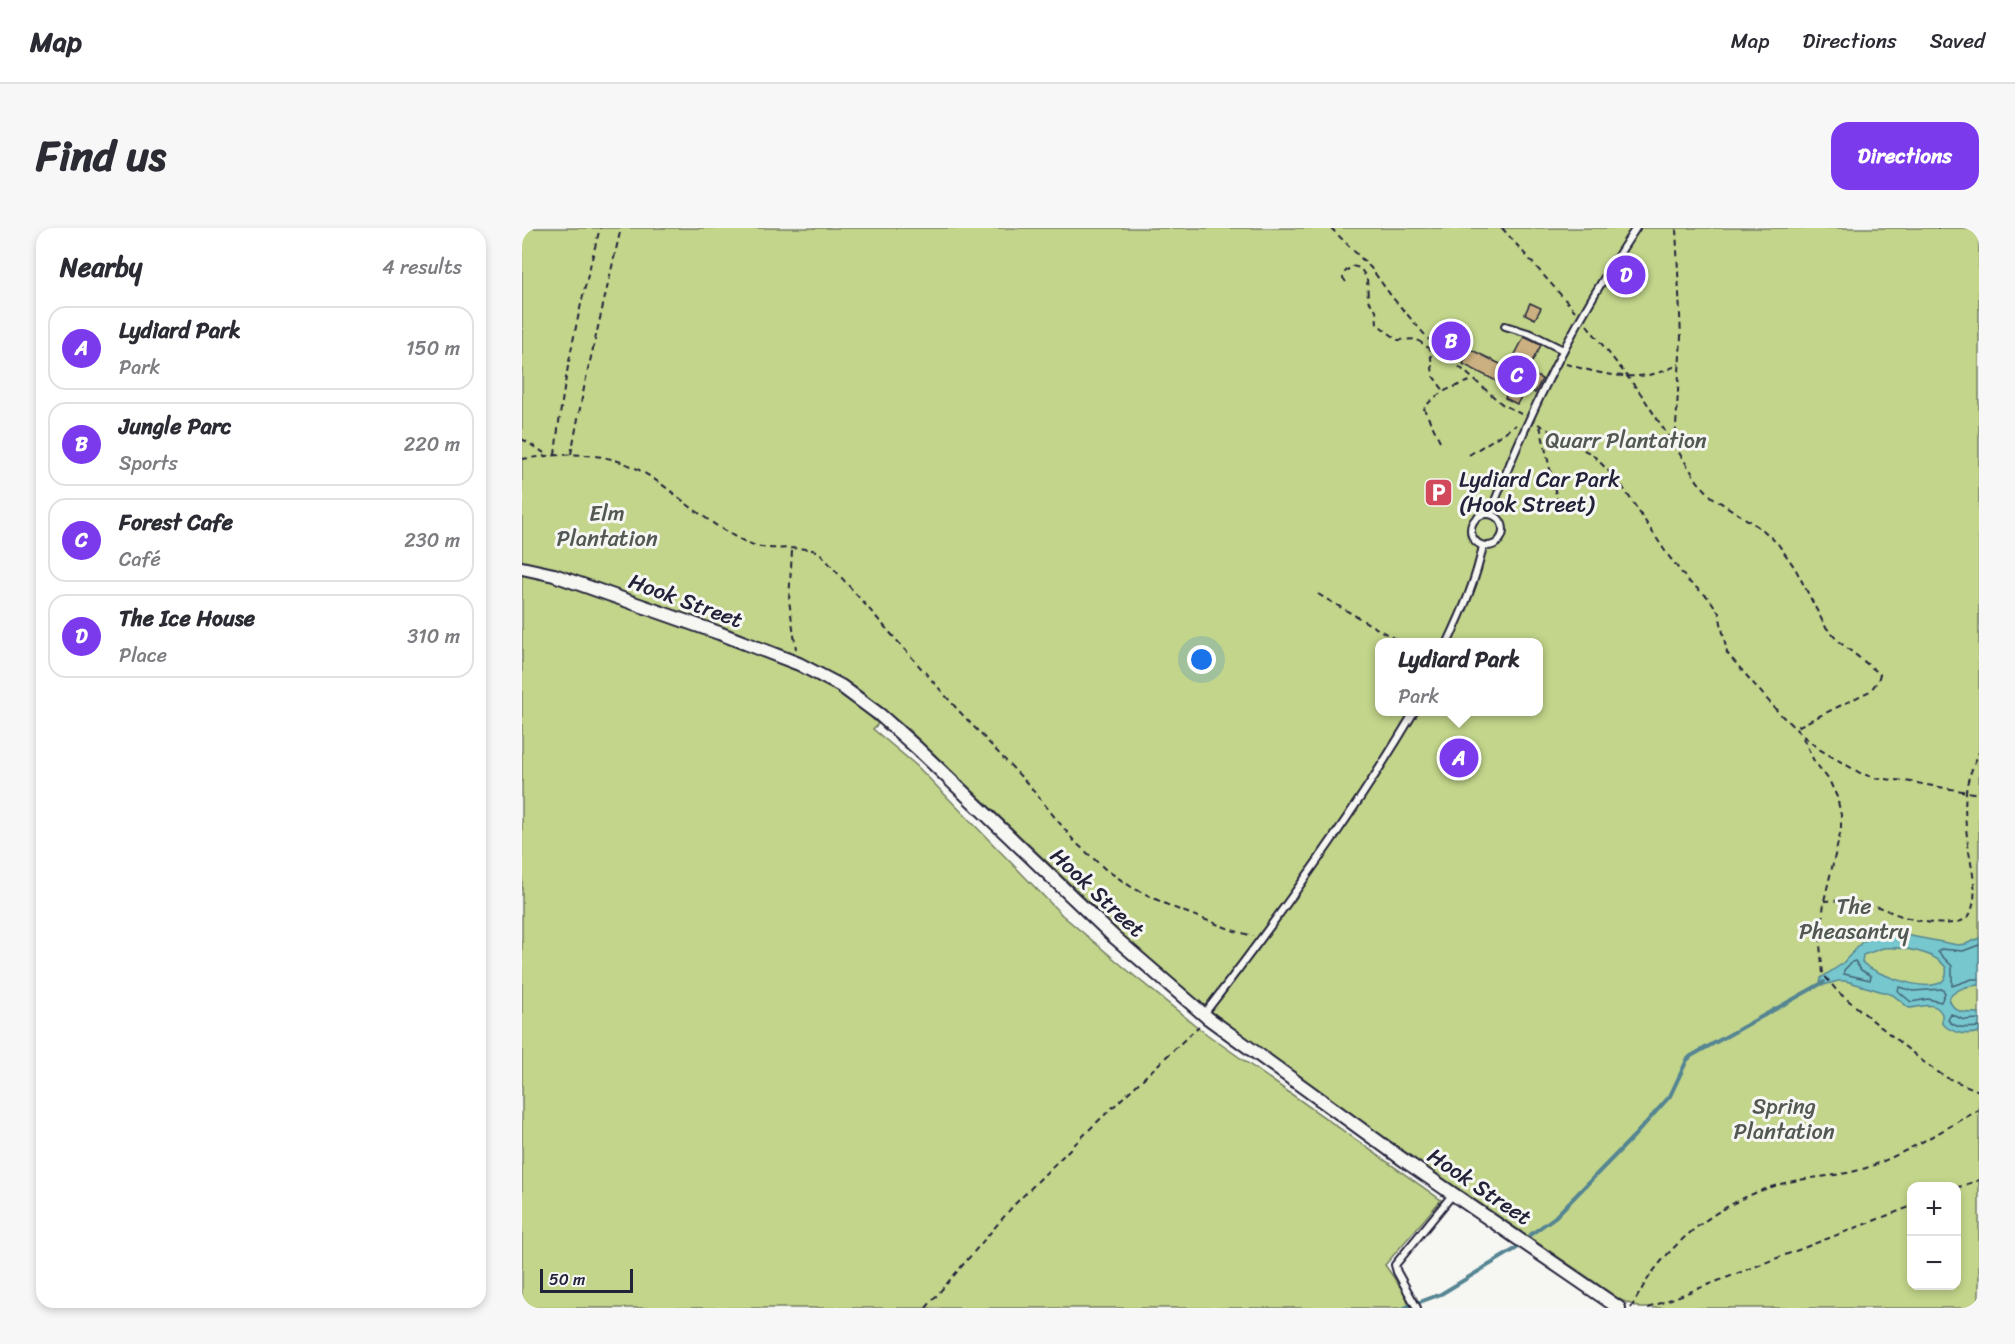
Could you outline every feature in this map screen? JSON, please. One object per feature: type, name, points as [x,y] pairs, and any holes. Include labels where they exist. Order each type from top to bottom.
[{"type":"street","name":"Hook Street","points":[[522,568],[564,579],[709,630],[799,664],[841,686],[880,715],[965,793],[1084,909],[1206,1016],[1453,1194],[1619,1308]]},
{"type":"lane","points":[[1490,514],[1529,418],[1557,361],[1580,317],[1636,228]]},
{"type":"lane","points":[[1505,326],[1531,334],[1563,350]]},
{"type":"lane","points":[[1490,514],[1500,520],[1503,534],[1495,544],[1483,546],[1474,540],[1471,526],[1480,516],[1490,514]]},
{"type":"lane","points":[[1450,638],[1477,576],[1483,546]]},
{"type":"lane","points":[[1206,1016],[1350,815],[1411,716]]},
{"type":"lane","points":[[1416,1306],[1395,1265],[1453,1194]]},
{"type":"path","points":[[555,455],[567,371],[586,278],[600,228]]},
{"type":"path","points":[[571,455],[586,378],[621,228]]},
{"type":"path","points":[[1331,228],[1371,268],[1409,318],[1432,343],[1502,404],[1593,455],[1620,483],[1667,554],[1688,581],[1709,598],[1719,613],[1727,654],[1802,735],[1820,749],[1860,773],[1875,778],[1979,794]]},
{"type":"path","points":[[1502,228],[1628,376],[1675,445],[1687,467],[1712,497],[1764,530],[1778,544],[1795,568],[1825,626],[1838,641],[1880,674],[1878,681],[1870,691],[1795,728]]},
{"type":"path","points":[[1675,445],[1682,337],[1676,228]]},
{"type":"path","points":[[1346,282],[1343,278],[1348,268],[1355,266],[1360,268],[1366,278],[1368,300],[1376,310],[1377,324],[1398,340],[1416,339],[1430,349],[1433,376],[1444,391]]},
{"type":"path","points":[[1557,361],[1628,376],[1651,376],[1668,371],[1680,364]]},
{"type":"path","points":[[1440,441],[1424,409],[1444,391],[1474,379]]},
{"type":"path","points":[[1469,455],[1529,418]]},
{"type":"path","points":[[1540,425],[1557,499]]},
{"type":"path","points":[[522,439],[549,456]]},
{"type":"path","points":[[522,459],[571,455],[608,459],[631,466],[704,517],[750,544],[768,549],[812,549],[819,552],[958,710],[1027,783],[1076,842],[1105,869],[1133,888],[1172,907],[1235,931],[1261,938]]},
{"type":"path","points":[[792,549],[789,600],[799,664]]},
{"type":"path","points":[[1318,594],[1393,638]]},
{"type":"path","points":[[1802,735],[1814,761],[1829,780],[1837,797],[1841,814],[1841,830],[1824,901],[1820,945],[1823,974],[1838,992],[1925,1063],[1945,1077],[1979,1091]]},
{"type":"path","points":[[1824,901],[1869,904],[1917,920],[1958,922],[1968,917],[1975,905],[1976,889],[1967,830],[1966,791],[1979,752]]},
{"type":"path","points":[[926,1308],[1014,1205],[1206,1016]]},
{"type":"path","points":[[1631,1308],[1651,1275],[1679,1241],[1706,1220],[1736,1202],[1757,1191],[1787,1182],[1846,1174],[1867,1167],[1979,1110]]},
{"type":"path","points":[[1961,1186],[1979,1180]]},
{"type":"path","points":[[1648,1308],[1907,1208]]},
{"type":"green space","points":[[522,228],[1979,228],[1979,1308],[1640,1308],[1621,1300],[1283,1068],[1219,1021],[1146,961],[1090,903],[908,729],[857,688],[830,673],[522,564]]},
{"type":"green space","points":[[522,570],[769,652],[852,699],[878,724],[873,729],[917,766],[1062,915],[1205,1033],[1441,1200],[1385,1265],[1406,1295],[1409,1308],[522,1308]]},
{"type":"water","points":[[1879,934],[1900,934],[1958,945],[1979,938],[1979,985],[1962,989],[1949,999],[1957,1010],[1965,1013],[1979,1013],[1979,1032],[1964,1034],[1951,1030],[1942,1024],[1942,1014],[1936,1007],[1909,1008],[1893,995],[1846,981],[1820,984],[1821,978],[1842,964],[1862,942]],"holes":[[[1883,948],[1918,951],[1941,962],[1946,968],[1945,979],[1937,984],[1911,983],[1895,979],[1862,962],[1863,955]]]},
{"type":"building","points":[[1530,303],[1541,308],[1535,319],[1525,314]]},
{"type":"building","points":[[1455,331],[1460,341],[1447,348],[1441,338]]},
{"type":"building","points":[[1524,337],[1541,345],[1527,371],[1542,379],[1535,393],[1526,388],[1517,404],[1505,398],[1510,388],[1463,364],[1470,349],[1508,368]]},
{"type":"waterway","points":[[1530,1235],[1555,1217],[1635,1135],[1670,1096],[1691,1056],[1824,982]]},
{"type":"waterway","points":[[1404,1308],[1441,1294],[1517,1248]]},
{"type":"place","name":"The Ice House","points":[[1626,275]]},
{"type":"place","name":"Jungle Parc","points":[[1451,341]]},
{"type":"place","name":"Forest Cafe","points":[[1517,375]]},
{"type":"place","name":"Lydiard Car Park (Hook Street)","points":[[1438,492]]},
{"type":"place","name":"Lydiard Park","points":[[1459,758]]},
{"type":"park label","name":"Quarr Plantation","points":[[1626,440]]},
{"type":"park label","name":"Elm Plantation","points":[[607,526]]},
{"type":"park label","name":"The Pheasantry","points":[[1854,918]]},
{"type":"park label","name":"Spring Plantation","points":[[1784,1118]]}]
